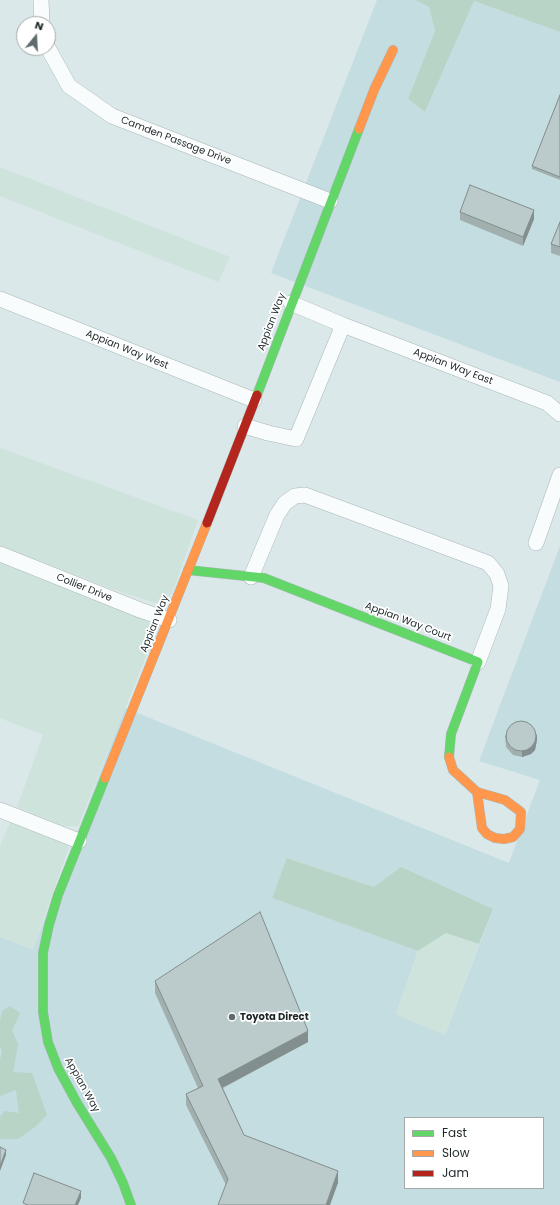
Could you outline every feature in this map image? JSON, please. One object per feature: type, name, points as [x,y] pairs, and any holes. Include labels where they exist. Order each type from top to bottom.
[{"type":"street","points":[[41,0],[42,16]]},
{"type":"street","name":"Appian Way","points":[[131,1205],[123,1183],[111,1158],[77,1103],[58,1068],[48,1042],[42,983],[43,953],[49,925],[58,895],[169,620],[245,426],[330,201],[374,90],[393,50]]},
{"type":"street","name":"Camden Passage Drive","points":[[52,56],[69,86],[112,116],[330,201]]},
{"type":"street","name":"Appian Way West","points":[[0,299],[254,400]]},
{"type":"street","name":"Appian Way East","points":[[291,303],[342,325],[547,403],[560,414]]},
{"type":"street","points":[[245,426],[296,439],[342,325]]},
{"type":"street","points":[[536,544],[560,476]]},
{"type":"street","points":[[251,577],[285,502],[295,496],[304,495],[488,563],[497,574],[501,586],[498,608],[450,734],[449,758],[453,770],[477,792],[505,800],[521,812],[522,820],[520,829],[514,837],[504,839],[495,838],[487,834],[482,828],[477,792]]},
{"type":"street","name":"Collier Drive","points":[[0,554],[140,610],[169,620]]},
{"type":"street","name":"Appian Way Court","points":[[188,570],[264,578],[478,662]]},
{"type":"street","points":[[0,810],[79,841]]},
{"type":"shaded area","points":[[377,0],[415,0],[429,7],[435,31],[408,99],[425,112],[474,1],[560,32],[560,382],[271,273]]},
{"type":"shaded area","points":[[560,546],[560,1205],[0,1205],[0,937],[33,949],[125,708],[509,863],[540,780],[479,761]],"holes":[[[288,858],[374,887],[493,909],[445,1035],[396,1014],[418,951],[272,898]]]},
{"type":"green space","points":[[415,0],[560,0],[560,32],[474,1],[425,112],[408,99],[435,31],[429,7]]},
{"type":"green space","points":[[0,167],[230,257],[218,282],[0,196]]},
{"type":"green space","points":[[0,448],[198,520],[172,594],[156,603],[115,590],[0,546]]},
{"type":"green space","points":[[0,561],[148,621],[154,628],[153,639],[78,826],[63,826],[17,807],[43,735],[0,718]]},
{"type":"green space","points":[[11,820],[62,840],[69,847],[33,949],[0,937],[0,846]]},
{"type":"green space","points":[[287,858],[374,887],[401,867],[493,909],[479,944],[446,933],[418,951],[272,898]]},
{"type":"green space","points":[[446,933],[479,944],[445,1035],[396,1014],[418,951]]},
{"type":"green space","points":[[10,1006],[20,1013],[12,1031],[18,1044],[13,1072],[32,1073],[47,1115],[35,1127],[18,1139],[0,1139],[0,1117],[4,1111],[19,1113],[16,1090],[0,1096],[0,1059],[2,1053],[0,1045],[0,1021],[2,1011]]},
{"type":"building","points":[[560,95],[560,177],[532,166]]},
{"type":"building","points":[[470,185],[534,210],[523,237],[460,212]]},
{"type":"building","points":[[560,222],[560,247],[551,244]]},
{"type":"building","points":[[521,721],[532,725],[536,736],[532,747],[521,751],[510,747],[506,736],[510,725]]},
{"type":"building","points":[[260,912],[308,1031],[218,1079],[244,1135],[338,1171],[326,1205],[218,1205],[228,1179],[186,1094],[203,1086],[155,981]]},
{"type":"building","points":[[0,1147],[6,1150],[0,1166]]},
{"type":"building","points":[[34,1173],[81,1191],[75,1205],[28,1205],[23,1203]]},
{"type":"traffic: fast","points":[[257,395],[359,129]]},
{"type":"traffic: fast","points":[[188,570],[264,578],[478,662],[451,734],[449,757]]},
{"type":"traffic: fast","points":[[105,778],[58,895],[49,925],[43,953],[43,1012],[48,1042],[58,1068],[77,1103],[111,1158],[123,1183],[131,1205]]},
{"type":"traffic: slow","points":[[359,129],[374,90],[393,50]]},
{"type":"traffic: slow","points":[[105,778],[207,523]]},
{"type":"traffic: slow","points":[[449,757],[453,770],[477,792],[505,800],[521,812],[520,829],[513,837],[504,839],[495,838],[487,834],[482,828],[477,792]]},
{"type":"traffic: jam","points":[[207,523],[257,395]]},
{"type":"place","name":"Toyota Direct","points":[[232,1017]]}]
